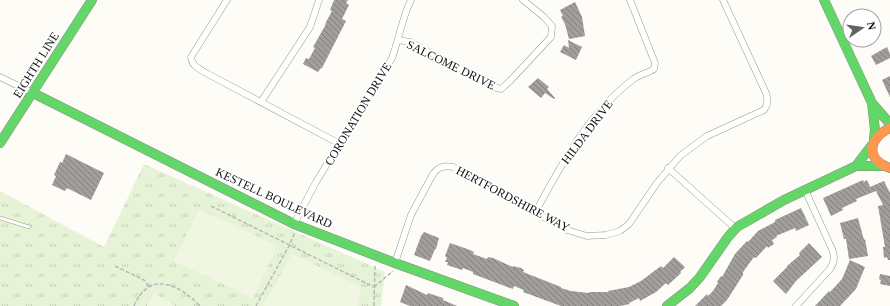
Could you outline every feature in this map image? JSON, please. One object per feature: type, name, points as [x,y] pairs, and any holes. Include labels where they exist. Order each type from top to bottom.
[{"type":"street","name":"EIGHTH LINE","points":[[0,143],[92,0]]},
{"type":"street","points":[[227,0],[191,57],[192,63],[206,73],[340,144]]},
{"type":"street","points":[[261,102],[310,27],[319,0]]},
{"type":"street","name":"CORONATION DRIVE","points":[[295,227],[316,182],[392,58],[406,10],[411,0]]},
{"type":"street","name":"SALCOME DRIVE","points":[[398,40],[410,42],[476,76],[493,87],[501,89],[551,38],[552,26],[544,17],[523,0]]},
{"type":"street","name":"HILDA DRIVE","points":[[535,213],[578,139],[606,103],[637,77],[654,69],[655,62],[630,0]]},
{"type":"street","name":"HERTFORDSHIRE WAY","points":[[394,267],[411,215],[433,174],[438,168],[446,166],[453,167],[567,230],[587,236],[606,236],[620,231],[629,224],[668,168],[684,153],[707,136],[764,110],[767,106],[766,93],[723,0]]},
{"type":"street","points":[[824,0],[872,104],[875,131],[873,142],[874,157],[887,168]]},
{"type":"street","points":[[0,77],[33,93]]},
{"type":"street","name":"KESTELL BOULEVARD","points":[[33,93],[295,227],[394,267],[514,306]]},
{"type":"street","points":[[872,104],[890,124]]},
{"type":"street","points":[[667,306],[695,283],[722,245],[736,229],[761,213],[856,166],[883,130],[890,128]]},
{"type":"street","points":[[856,166],[887,168]]},
{"type":"street","points":[[668,168],[736,229]]},
{"type":"street","points":[[796,306],[834,263],[832,249],[806,190]]},
{"type":"lane","points":[[0,218],[29,227]]},
{"type":"path","points":[[211,206],[374,287]]},
{"type":"path","points":[[256,306],[289,246],[295,227]]},
{"type":"path","points":[[374,264],[374,306]]},
{"type":"path","points":[[115,266],[144,280],[150,286]]},
{"type":"path","points":[[374,287],[394,267]]},
{"type":"path","points":[[134,306],[140,294],[150,286],[160,284],[170,285],[181,290],[192,297],[200,306]]},
{"type":"green space","points":[[144,164],[385,272],[381,306],[0,306],[0,191],[104,247]]},
{"type":"green space","points":[[199,209],[277,246],[253,298],[174,261]]},
{"type":"green space","points":[[292,254],[361,287],[357,306],[263,306]]},
{"type":"green space","points":[[154,293],[175,306],[147,306]]},
{"type":"building","points":[[334,0],[348,0],[346,3],[349,5],[342,19],[346,21],[322,68],[318,72],[303,64],[306,58],[309,59],[315,48],[313,47],[332,11],[330,10]]},
{"type":"building","points":[[575,2],[582,17],[585,36],[569,39],[560,10]]},
{"type":"building","points":[[568,40],[582,47],[576,60],[560,52],[564,45],[569,48]]},
{"type":"building","points":[[887,47],[890,58],[876,65],[871,56]]},
{"type":"building","points":[[890,76],[890,97],[882,80]]},
{"type":"building","points":[[538,78],[549,87],[547,89],[555,98],[554,99],[545,93],[541,98],[528,87]]},
{"type":"building","points":[[66,154],[104,173],[91,200],[67,188],[65,191],[52,185],[56,176],[54,175],[60,162],[62,163]]},
{"type":"building","points":[[863,180],[864,182],[867,180],[870,187],[884,181],[890,193],[890,260],[888,260],[887,257],[884,258],[883,247],[885,247],[878,206],[883,205],[876,191],[856,199],[857,201],[842,208],[843,210],[831,216],[823,198]]},
{"type":"building","points":[[801,208],[809,225],[796,231],[795,228],[776,236],[777,237],[772,240],[774,244],[768,248],[767,246],[756,258],[754,257],[743,272],[743,275],[727,300],[721,306],[695,306],[707,294],[708,296],[713,291],[735,254],[747,241],[748,242],[758,231],[775,222],[775,220]]},
{"type":"building","points":[[858,218],[864,240],[865,239],[868,256],[849,259],[846,239],[844,239],[840,223]]},
{"type":"building","points":[[424,232],[439,238],[436,249],[430,261],[414,255]]},
{"type":"building","points":[[450,243],[470,250],[474,252],[473,254],[487,259],[488,257],[493,258],[513,267],[521,268],[524,270],[523,272],[561,288],[589,293],[609,292],[608,291],[629,287],[641,281],[661,266],[663,268],[674,257],[685,267],[680,272],[681,273],[668,285],[666,283],[656,292],[640,301],[639,298],[629,303],[630,304],[620,306],[561,306],[523,292],[524,290],[514,286],[513,289],[473,274],[473,272],[463,268],[462,270],[447,265],[448,262],[445,262],[447,258],[445,256]]},
{"type":"building","points":[[809,243],[822,257],[796,281],[786,294],[773,281],[800,255],[799,253]]},
{"type":"building","points":[[850,260],[865,267],[856,289],[840,306],[815,306],[842,279]]},
{"type":"building","points":[[880,274],[890,276],[890,286],[880,284]]},
{"type":"building","points":[[406,285],[427,295],[428,293],[443,298],[443,300],[457,306],[410,306],[400,302]]},
{"type":"traffic: fast","points":[[0,143],[92,0]]},
{"type":"traffic: fast","points":[[824,0],[872,103],[890,124]]},
{"type":"traffic: fast","points":[[33,93],[294,224],[395,263],[514,306]]},
{"type":"traffic: fast","points":[[872,103],[875,130],[874,139]]},
{"type":"traffic: fast","points":[[667,306],[690,288],[700,277],[728,237],[737,227],[784,200],[856,166],[872,145]]},
{"type":"traffic: fast","points":[[856,166],[882,166]]},
{"type":"traffic: slow","points":[[890,128],[877,137],[872,149],[876,160],[890,168]]}]
